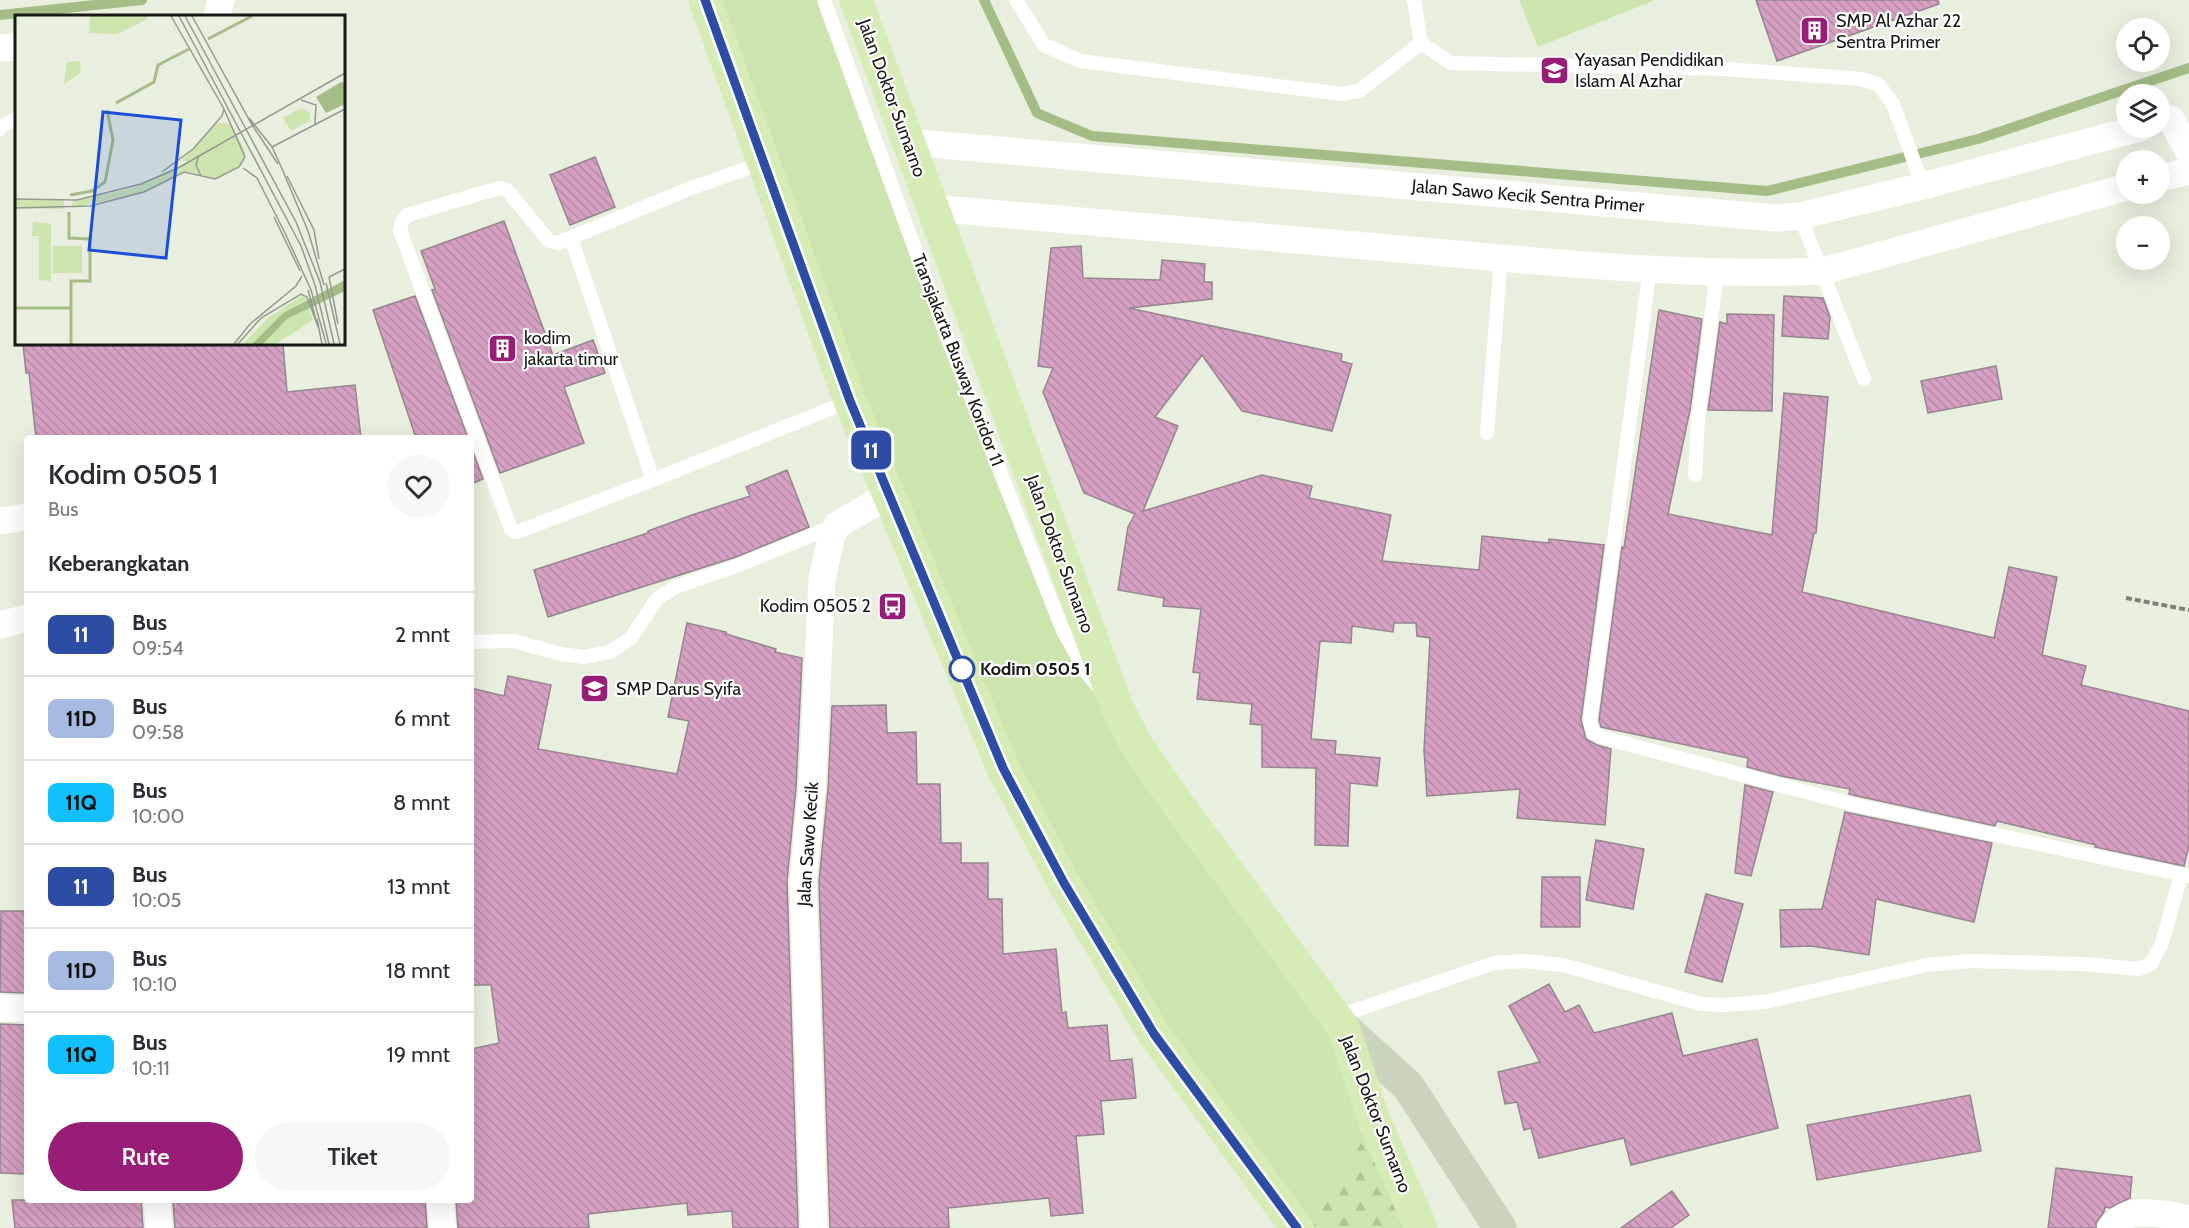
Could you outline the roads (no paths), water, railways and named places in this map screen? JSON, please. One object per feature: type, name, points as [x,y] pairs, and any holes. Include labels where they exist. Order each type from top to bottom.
[{"type":"main road","points":[[705,0],[850,401],[1003,768],[1064,883],[1154,1034],[1297,1228]]},
{"type":"main road","name":"Jalan Doktor Sumarno","points":[[855,0],[1116,707],[1137,746],[1182,810],[1339,1022],[1374,1120],[1421,1228]]},
{"type":"street","points":[[217,15],[221,0]]},
{"type":"street","points":[[0,48],[15,47]]},
{"type":"street","points":[[2173,119],[2189,152]]},
{"type":"street","name":"Jalan Sawo Kecik Sentra Primer","points":[[907,142],[1776,218],[1800,216],[1922,182],[2116,134]]},
{"type":"street","points":[[2170,176],[2189,171]]},
{"type":"street","points":[[932,208],[1501,258],[1717,272],[1823,271],[2116,191]]},
{"type":"street","points":[[837,525],[890,494]]},
{"type":"street","points":[[0,521],[24,517]]},
{"type":"street","name":"Jalan Sawo Kecik","points":[[814,1228],[803,881],[812,788],[820,594],[824,562],[837,525]]},
{"type":"street","points":[[0,625],[24,619]]},
{"type":"street","points":[[0,1008],[24,1009]]},
{"type":"street","points":[[1339,1022],[1408,1086],[1500,1228]]},
{"type":"street","points":[[157,1203],[159,1228]]},
{"type":"street","points":[[440,1203],[443,1228]]},
{"type":"street","points":[[2111,1228],[2119,1219],[2130,1214],[2144,1213],[2189,1219]]},
{"type":"lane","name":"Transjakarta Busway Koridor 11","points":[[824,0],[947,337],[1063,631],[1088,675],[1116,707]]},
{"type":"lane","points":[[1016,0],[1044,45],[1080,61],[1342,94],[1359,91],[1421,43]]},
{"type":"lane","points":[[1414,0],[1421,43],[1451,63],[1725,69],[1862,79],[1878,84],[1893,104],[1922,182]]},
{"type":"lane","points":[[0,129],[1,126],[15,119]]},
{"type":"lane","points":[[763,163],[691,188],[558,243],[549,241],[507,190],[499,188],[407,215],[400,230],[511,530],[520,531],[850,401]]},
{"type":"lane","points":[[1800,216],[1864,379]]},
{"type":"lane","points":[[571,238],[653,480]]},
{"type":"lane","points":[[1487,433],[1501,258]]},
{"type":"lane","points":[[1339,1022],[1494,963],[1522,961],[1563,965],[1701,1004],[1723,1005],[1765,1002],[1927,965],[1954,962],[2083,964],[2139,969],[2151,964],[2162,943],[2185,876],[1855,805],[1593,733],[1590,721],[1650,268]]},
{"type":"lane","points":[[1695,475],[1696,446],[1717,272]]},
{"type":"lane","points":[[474,642],[514,641],[561,654],[584,657],[610,652],[631,638],[657,599],[675,587],[739,565],[837,525]]},
{"type":"waterway","points":[[0,15],[142,0]]},
{"type":"waterway","points":[[984,0],[1037,113],[1092,136],[1767,191],[1978,139],[2189,68]]},
{"type":"place","name":"SMP Al Azhar 22 Sentra Primer","points":[[1815,31]]},
{"type":"place","name":"Yayasan Pendidikan Islam Al Azhar","points":[[1554,70]]},
{"type":"place","name":"kodim jakarta timur","points":[[503,348]]},
{"type":"place","name":"Kodim 0505 2","points":[[892,606]]},
{"type":"place","name":"Kodim 0505 1","points":[[962,669]]},
{"type":"place","name":"SMP Darus Syifa","points":[[595,689]]}]
